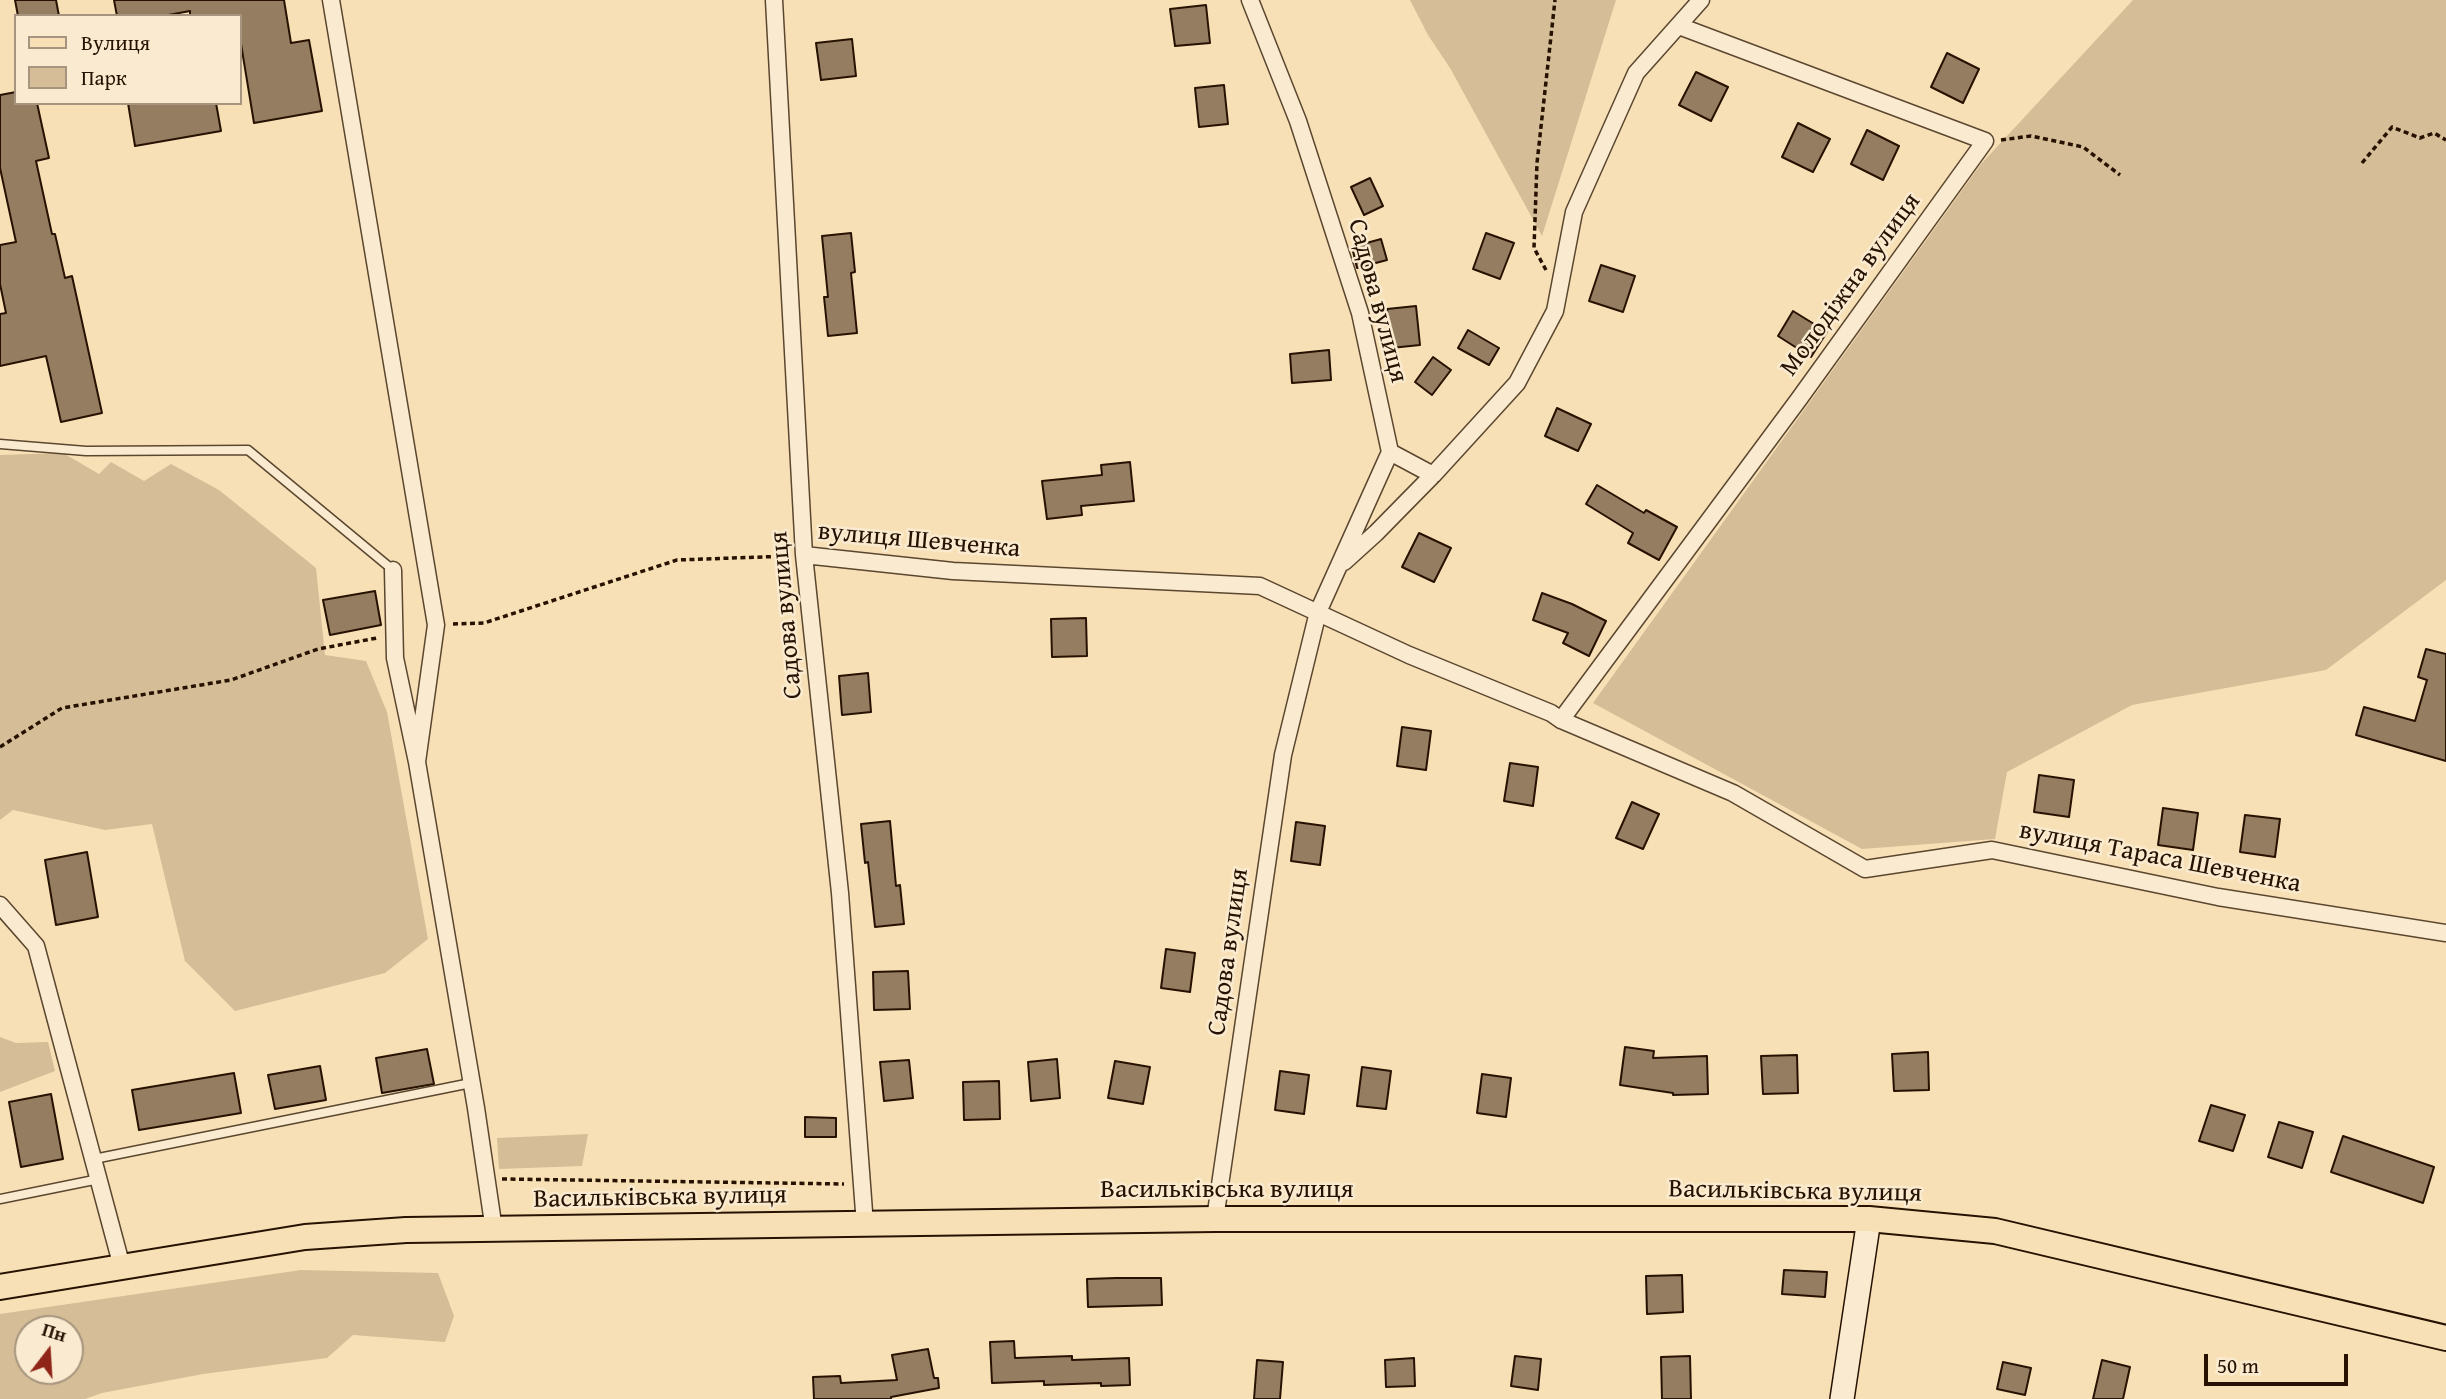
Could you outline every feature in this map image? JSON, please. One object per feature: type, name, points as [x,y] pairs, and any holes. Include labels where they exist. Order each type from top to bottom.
[{"type":"main road","name":"Васильківська вулиця","points":[[0,1287],[305,1237],[406,1230],[1215,1219],[1869,1219],[1995,1231],[2446,1338]]},
{"type":"street","points":[[331,0],[436,625],[416,762]]},
{"type":"street","name":"Садова вулиця","points":[[774,0],[804,555],[840,893],[865,1225]]},
{"type":"street","name":"Садова вулиця","points":[[1215,1219],[1283,755],[1318,612],[1390,452],[1360,313],[1298,121],[1251,0]]},
{"type":"street","points":[[1339,566],[1433,475],[1517,383],[1555,311],[1574,212],[1636,74],[1701,0]]},
{"type":"street","points":[[1679,26],[1985,141]]},
{"type":"street","name":"Молодіжна вулиця","points":[[1562,720],[1985,141]]},
{"type":"street","points":[[1390,452],[1433,475]]},
{"type":"street","name":"вулиця Шевченка","points":[[804,555],[953,571],[1260,586],[1318,612]]},
{"type":"street","points":[[393,570],[394,658],[416,762],[494,1230]]},
{"type":"street","points":[[1318,612],[1409,655],[1551,713],[1562,720]]},
{"type":"street","name":"вулиця Тараса Шевченка","points":[[1562,720],[1733,793],[1866,869],[1992,850],[2218,897],[2446,933]]},
{"type":"street","points":[[0,905],[36,946],[122,1266]]},
{"type":"street","points":[[1842,1399],[1869,1219]]},
{"type":"lane","points":[[0,444],[86,451],[248,450],[393,570]]},
{"type":"lane","points":[[94,1159],[471,1083]]},
{"type":"lane","points":[[0,1199],[99,1179]]},
{"type":"path","points":[[1555,0],[1536,163],[1534,248],[1558,293]]},
{"type":"path","points":[[2362,163],[2392,127],[2420,138],[2434,133],[2446,140]]},
{"type":"path","points":[[1985,141],[2031,136],[2083,147],[2120,175]]},
{"type":"path","name":"вулиця Шевченка","points":[[436,625],[484,623],[677,560],[804,555]]},
{"type":"path","points":[[0,747],[62,708],[231,680],[318,649],[394,635]]},
{"type":"path","points":[[486,1179],[862,1185]]},
{"type":"green space","points":[[1410,0],[1616,0],[1542,236],[1450,68],[1428,35]]},
{"type":"green space","points":[[2133,0],[2446,0],[2446,580],[2326,670],[2132,705],[2007,772],[1995,839],[1862,849],[1593,703],[1981,164]]},
{"type":"green space","points":[[63,453],[99,474],[111,462],[144,481],[171,464],[219,490],[316,568],[325,655],[366,661],[387,712],[428,939],[385,973],[235,1011],[185,961],[152,824],[105,830],[13,810],[0,820],[0,455]]},
{"type":"green space","points":[[0,1037],[16,1043],[48,1042],[55,1071],[0,1092]]},
{"type":"green space","points":[[588,1134],[582,1166],[499,1169],[497,1138]]},
{"type":"green space","points":[[301,1270],[438,1273],[454,1316],[445,1342],[353,1335],[327,1358],[203,1374],[102,1393],[85,1399],[0,1399],[0,1314]]},
{"type":"building","points":[[15,0],[56,0],[59,14],[18,14]]},
{"type":"building","points":[[114,0],[284,0],[291,43],[309,40],[322,111],[254,123],[242,50],[242,14],[190,14],[190,11],[174,14],[117,14]]},
{"type":"building","points":[[1206,5],[1210,43],[1175,46],[1170,9]]},
{"type":"building","points":[[852,39],[856,76],[821,80],[816,43]]},
{"type":"building","points":[[1947,53],[1979,69],[1963,103],[1931,87]]},
{"type":"building","points":[[1696,72],[1728,87],[1711,121],[1679,105]]},
{"type":"building","points":[[1224,85],[1228,124],[1199,127],[1195,88]]},
{"type":"building","points":[[14,92],[14,105],[37,105],[49,158],[36,161],[65,278],[72,276],[102,413],[61,422],[46,356],[0,366],[0,314],[6,313],[0,284],[0,245],[16,242],[0,168],[0,95]]},
{"type":"building","points":[[128,105],[216,105],[221,131],[135,146]]},
{"type":"building","points":[[1798,123],[1830,139],[1813,172],[1782,157]]},
{"type":"building","points":[[1867,130],[1899,146],[1883,180],[1851,164]]},
{"type":"building","points":[[1370,178],[1383,206],[1364,215],[1351,187]]},
{"type":"building","points":[[851,233],[855,272],[851,273],[857,333],[828,336],[824,297],[828,297],[822,236]]},
{"type":"building","points":[[1486,233],[1514,243],[1500,279],[1473,269]]},
{"type":"building","points":[[1381,239],[1387,260],[1357,268],[1352,247]]},
{"type":"building","points":[[1601,265],[1635,276],[1623,312],[1589,301]]},
{"type":"building","points":[[1416,306],[1420,345],[1391,348],[1387,309]]},
{"type":"building","points":[[1793,311],[1827,332],[1811,357],[1778,336]]},
{"type":"building","points":[[1468,330],[1499,348],[1489,365],[1458,348]]},
{"type":"building","points":[[1329,350],[1331,380],[1292,383],[1290,354]]},
{"type":"building","points":[[1433,357],[1451,370],[1432,395],[1415,382]]},
{"type":"building","points":[[1557,408],[1591,424],[1578,451],[1545,436]]},
{"type":"building","points":[[1130,462],[1134,501],[1081,506],[1082,515],[1047,519],[1042,481],[1102,475],[1101,465]]},
{"type":"building","points":[[1597,485],[1644,513],[1646,510],[1677,527],[1659,560],[1628,543],[1633,533],[1586,504]]},
{"type":"building","points":[[1419,533],[1451,548],[1434,582],[1402,567]]},
{"type":"building","points":[[375,591],[381,625],[330,635],[323,600]]},
{"type":"building","points":[[1542,593],[1606,621],[1589,656],[1563,643],[1568,633],[1533,620]]},
{"type":"building","points":[[1086,618],[1087,656],[1052,657],[1051,619]]},
{"type":"building","points":[[2426,649],[2446,654],[2446,761],[2356,735],[2364,707],[2415,721],[2427,680],[2418,677]]},
{"type":"building","points":[[868,673],[871,712],[842,715],[839,676]]},
{"type":"building","points":[[1402,727],[1431,731],[1426,770],[1397,766]]},
{"type":"building","points":[[1510,763],[1538,767],[1533,806],[1504,801]]},
{"type":"building","points":[[2039,775],[2074,780],[2069,817],[2034,812]]},
{"type":"building","points":[[1632,802],[1659,814],[1643,849],[1616,838]]},
{"type":"building","points":[[2163,808],[2198,813],[2193,850],[2158,845]]},
{"type":"building","points":[[2245,815],[2280,819],[2275,857],[2240,852]]},
{"type":"building","points":[[890,821],[896,886],[900,885],[904,924],[875,927],[861,824]]},
{"type":"building","points":[[1296,822],[1325,826],[1320,865],[1291,861]]},
{"type":"building","points":[[87,852],[98,917],[56,925],[45,860]]},
{"type":"building","points":[[1166,949],[1195,953],[1190,992],[1161,988]]},
{"type":"building","points":[[908,971],[910,1009],[874,1010],[873,972]]},
{"type":"building","points":[[1625,1047],[1654,1051],[1653,1058],[1707,1056],[1708,1094],[1673,1095],[1620,1085]]},
{"type":"building","points":[[427,1049],[434,1084],[382,1093],[376,1058]]},
{"type":"building","points":[[1928,1052],[1929,1090],[1894,1091],[1892,1054]]},
{"type":"building","points":[[1797,1055],[1798,1093],[1763,1094],[1761,1056]]},
{"type":"building","points":[[1057,1059],[1060,1098],[1031,1101],[1028,1062]]},
{"type":"building","points":[[909,1060],[913,1098],[884,1101],[880,1062]]},
{"type":"building","points":[[1115,1061],[1150,1067],[1143,1104],[1108,1098]]},
{"type":"building","points":[[320,1066],[326,1100],[275,1109],[268,1075]]},
{"type":"building","points":[[1362,1067],[1391,1071],[1386,1109],[1357,1106]]},
{"type":"building","points":[[1280,1071],[1309,1075],[1304,1114],[1275,1110]]},
{"type":"building","points":[[234,1073],[241,1113],[139,1130],[132,1090]]},
{"type":"building","points":[[1482,1074],[1511,1078],[1506,1117],[1477,1113]]},
{"type":"building","points":[[999,1081],[1000,1119],[964,1120],[963,1082]]},
{"type":"building","points":[[51,1094],[63,1159],[21,1167],[9,1102]]},
{"type":"building","points":[[2211,1105],[2245,1115],[2233,1151],[2199,1141]]},
{"type":"building","points":[[805,1117],[836,1118],[836,1137],[805,1137]]},
{"type":"building","points":[[2279,1122],[2313,1132],[2302,1168],[2268,1157]]},
{"type":"building","points":[[2343,1136],[2434,1167],[2423,1203],[2331,1172]]},
{"type":"building","points":[[1784,1270],[1827,1272],[1825,1297],[1782,1294]]},
{"type":"building","points":[[1682,1275],[1683,1312],[1647,1314],[1646,1276]]},
{"type":"building","points":[[1161,1278],[1162,1305],[1088,1307],[1087,1279]]},
{"type":"building","points":[[1014,1341],[1015,1358],[1129,1358],[1130,1385],[1044,1385],[1044,1381],[992,1383],[990,1342]]},
{"type":"building","points":[[928,1349],[939,1388],[891,1399],[814,1399],[813,1377],[840,1376],[841,1383],[897,1380],[892,1355]]},
{"type":"building","points":[[1515,1356],[1541,1359],[1538,1390],[1511,1386]]},
{"type":"building","points":[[1690,1356],[1691,1399],[1662,1399],[1661,1357]]},
{"type":"building","points":[[1414,1358],[1415,1386],[1386,1387],[1385,1360]]},
{"type":"building","points":[[1257,1360],[1283,1362],[1280,1399],[1254,1399]]},
{"type":"building","points":[[2102,1360],[2130,1367],[2123,1399],[2093,1399]]},
{"type":"building","points":[[2003,1362],[2031,1368],[2025,1395],[1997,1389]]}]
